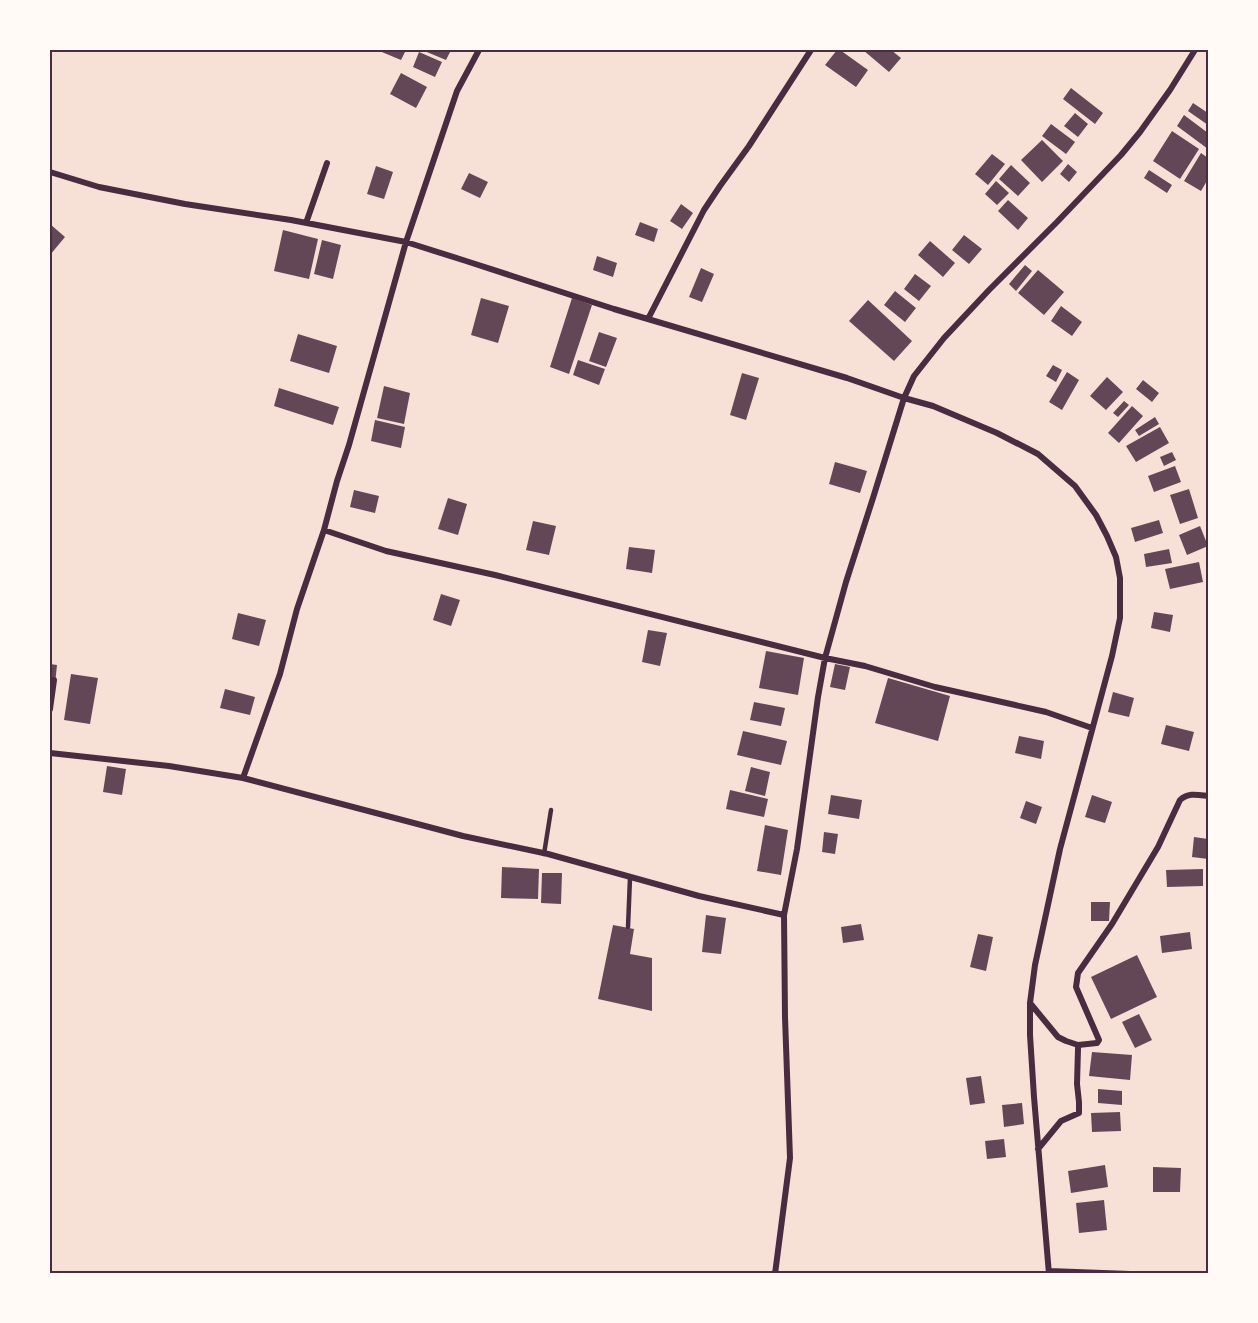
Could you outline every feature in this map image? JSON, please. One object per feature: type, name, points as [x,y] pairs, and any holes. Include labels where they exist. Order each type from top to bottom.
[{"type":"street","points":[[243,778],[280,674],[297,609],[324,530],[406,242],[457,91],[479,50]]},
{"type":"street","points":[[648,319],[704,210],[750,146],[811,50]]},
{"type":"street","points":[[776,1274],[790,1158],[784,915],[797,849],[825,658],[846,582],[904,398],[914,376],[944,338],[1121,155],[1170,90],[1195,50]]},
{"type":"street","points":[[306,223],[327,163]]},
{"type":"street","points":[[50,172],[99,187],[185,204],[406,242],[933,406],[997,433],[1038,454],[1075,486],[1096,514],[1116,557],[1120,578],[1120,618],[1112,656],[1060,849],[1035,965],[1030,1003],[1030,1045],[1048,1272],[1130,1274]]},
{"type":"street","points":[[324,530],[386,551],[495,575],[865,666],[935,687],[1046,712],[1092,728]]},
{"type":"street","points":[[50,709],[54,680]]},
{"type":"street","points":[[50,753],[169,766],[243,778],[463,836],[544,854],[699,896],[784,915]]},
{"type":"street","points":[[1030,1003],[1058,1037],[1078,1045],[1098,1042],[1076,987],[1078,973],[1112,924],[1158,848],[1180,800],[1189,794],[1209,796]]},
{"type":"street","points":[[1038,1149],[1061,1121],[1079,1113],[1078,1045]]},
{"type":"lane","points":[[544,854],[551,810]]},
{"type":"lane","points":[[628,927],[630,878]]},
{"type":"building","points":[[377,50],[406,50],[401,60]]},
{"type":"building","points":[[422,50],[451,50],[446,60]]},
{"type":"building","points":[[837,50],[868,70],[856,87],[825,65]]},
{"type":"building","points":[[863,50],[891,50],[901,58],[889,72]]},
{"type":"building","points":[[419,52],[442,62],[435,77],[413,67]]},
{"type":"building","points":[[401,73],[427,87],[416,108],[390,94]]},
{"type":"building","points":[[1071,88],[1103,113],[1095,124],[1063,99]]},
{"type":"building","points":[[1193,103],[1208,113],[1208,125],[1188,111]]},
{"type":"building","points":[[1075,113],[1088,124],[1078,137],[1064,126]]},
{"type":"building","points":[[1184,115],[1208,133],[1208,149],[1177,126]]},
{"type":"building","points":[[1051,124],[1075,142],[1066,154],[1042,136]]},
{"type":"building","points":[[1172,131],[1199,149],[1180,179],[1153,161]]},
{"type":"building","points":[[1042,140],[1063,161],[1042,182],[1021,160]]},
{"type":"building","points":[[1201,153],[1208,158],[1208,179],[1201,191],[1184,181]]},
{"type":"building","points":[[992,154],[1005,164],[988,185],[975,174]]},
{"type":"building","points":[[1068,164],[1077,172],[1069,182],[1060,174]]},
{"type":"building","points":[[1011,165],[1030,183],[1018,196],[999,179]]},
{"type":"building","points":[[376,166],[393,172],[384,199],[367,194]]},
{"type":"building","points":[[1149,170],[1172,185],[1167,193],[1144,178]]},
{"type":"building","points":[[469,173],[488,182],[480,198],[461,189]]},
{"type":"building","points":[[996,181],[1009,193],[997,205],[985,194]]},
{"type":"building","points":[[1008,200],[1028,218],[1018,230],[998,211]]},
{"type":"building","points":[[681,204],[693,213],[682,229],[670,221]]},
{"type":"building","points":[[640,222],[658,229],[654,242],[635,235]]},
{"type":"building","points":[[50,224],[65,237],[50,255]]},
{"type":"building","points":[[283,230],[318,239],[309,279],[274,271]]},
{"type":"building","points":[[964,235],[982,249],[969,264],[952,250]]},
{"type":"building","points":[[322,240],[341,245],[333,279],[314,274]]},
{"type":"building","points":[[930,241],[955,263],[943,277],[918,255]]},
{"type":"building","points":[[597,256],[617,263],[613,277],[593,270]]},
{"type":"building","points":[[1025,265],[1032,271],[1016,291],[1009,284]]},
{"type":"building","points":[[701,268],[714,274],[702,302],[689,297]]},
{"type":"building","points":[[1038,270],[1064,292],[1044,315],[1018,293]]},
{"type":"building","points":[[915,274],[931,286],[919,301],[904,289]]},
{"type":"building","points":[[895,291],[916,308],[905,322],[884,305]]},
{"type":"building","points":[[481,298],[509,306],[498,343],[471,335]]},
{"type":"building","points":[[572,298],[592,305],[569,374],[550,367]]},
{"type":"building","points":[[868,300],[912,341],[894,361],[849,321]]},
{"type":"building","points":[[1061,306],[1082,322],[1072,336],[1051,321]]},
{"type":"building","points":[[599,332],[617,338],[606,367],[589,361]]},
{"type":"building","points":[[298,334],[337,346],[329,373],[290,361]]},
{"type":"building","points":[[578,360],[605,369],[599,385],[573,375]]},
{"type":"building","points":[[1053,365],[1062,370],[1056,382],[1046,376]]},
{"type":"building","points":[[1067,372],[1079,380],[1062,410],[1049,402]]},
{"type":"building","points":[[742,373],[759,378],[746,420],[730,415]]},
{"type":"building","points":[[1107,377],[1123,392],[1106,410],[1090,396]]},
{"type":"building","points":[[1143,380],[1159,393],[1152,402],[1136,389]]},
{"type":"building","points":[[384,386],[410,393],[404,424],[377,418]]},
{"type":"building","points":[[279,388],[339,407],[333,425],[274,406]]},
{"type":"building","points":[[1124,401],[1129,405],[1118,417],[1113,413]]},
{"type":"building","points":[[1132,406],[1143,416],[1119,443],[1108,433]]},
{"type":"building","points":[[1155,417],[1159,424],[1139,436],[1135,430]]},
{"type":"building","points":[[375,420],[405,427],[401,448],[371,441]]},
{"type":"building","points":[[1160,427],[1169,443],[1136,462],[1126,446]]},
{"type":"building","points":[[1172,452],[1176,460],[1164,466],[1160,457]]},
{"type":"building","points":[[835,462],[867,471],[860,493],[829,484]]},
{"type":"building","points":[[1175,466],[1181,482],[1154,492],[1148,476]]},
{"type":"building","points":[[1189,489],[1198,518],[1180,524],[1170,495]]},
{"type":"building","points":[[354,490],[379,496],[375,513],[350,507]]},
{"type":"building","points":[[448,498],[467,504],[458,535],[438,529]]},
{"type":"building","points":[[1159,520],[1163,533],[1135,542],[1131,528]]},
{"type":"building","points":[[533,521],[556,526],[549,555],[526,550]]},
{"type":"building","points":[[1200,526],[1208,546],[1187,555],[1179,535]]},
{"type":"building","points":[[629,547],[655,550],[652,573],[626,569]]},
{"type":"building","points":[[1169,549],[1172,563],[1146,567],[1144,554]]},
{"type":"building","points":[[1199,562],[1203,582],[1170,589],[1165,569]]},
{"type":"building","points":[[441,594],[460,600],[451,626],[433,620]]},
{"type":"building","points":[[1154,612],[1173,615],[1170,632],[1151,628]]},
{"type":"building","points":[[238,613],[266,620],[259,646],[232,639]]},
{"type":"building","points":[[648,630],[667,633],[660,666],[642,662]]},
{"type":"building","points":[[766,651],[804,658],[798,695],[759,688]]},
{"type":"building","points":[[50,664],[57,665],[52,712],[50,712]]},
{"type":"building","points":[[835,664],[850,667],[845,690],[830,687]]},
{"type":"building","points":[[71,674],[98,678],[90,724],[64,720]]},
{"type":"building","points":[[888,678],[950,696],[938,741],[875,723]]},
{"type":"building","points":[[225,689],[255,697],[250,715],[220,708]]},
{"type":"building","points":[[1113,692],[1134,698],[1129,717],[1108,712]]},
{"type":"building","points":[[754,702],[785,708],[781,726],[750,720]]},
{"type":"building","points":[[1166,725],[1194,732],[1189,751],[1161,744]]},
{"type":"building","points":[[743,731],[787,741],[781,765],[737,755]]},
{"type":"building","points":[[1019,736],[1044,741],[1041,759],[1015,753]]},
{"type":"building","points":[[107,766],[126,769],[122,795],[103,792]]},
{"type":"building","points":[[751,767],[770,772],[765,796],[745,791]]},
{"type":"building","points":[[730,790],[768,799],[764,817],[726,809]]},
{"type":"building","points":[[831,795],[862,800],[859,819],[828,814]]},
{"type":"building","points":[[1092,795],[1112,802],[1105,823],[1085,817]]},
{"type":"building","points":[[1026,801],[1042,807],[1036,824],[1020,818]]},
{"type":"building","points":[[765,825],[788,830],[781,875],[757,871]]},
{"type":"building","points":[[824,832],[838,834],[835,854],[822,852]]},
{"type":"building","points":[[1194,837],[1208,839],[1208,859],[1192,857]]},
{"type":"building","points":[[502,867],[539,869],[538,899],[501,898]]},
{"type":"building","points":[[1203,869],[1203,886],[1167,887],[1166,870]]},
{"type":"building","points":[[542,873],[562,873],[561,904],[541,903]]},
{"type":"building","points":[[1091,902],[1110,902],[1109,921],[1091,921]]},
{"type":"building","points":[[706,915],[726,918],[721,954],[702,952]]},
{"type":"building","points":[[861,924],[864,940],[843,943],[841,927]]},
{"type":"building","points":[[613,925],[634,929],[630,954],[652,958],[652,1011],[598,999]]},
{"type":"building","points":[[1190,932],[1192,949],[1162,953],[1160,936]]},
{"type":"building","points":[[978,934],[993,937],[986,971],[970,967]]},
{"type":"building","points":[[1137,955],[1157,997],[1111,1019],[1091,977]]},
{"type":"building","points":[[1139,1014],[1152,1040],[1135,1048],[1122,1022]]},
{"type":"building","points":[[1092,1052],[1132,1055],[1130,1080],[1089,1076]]},
{"type":"building","points":[[981,1076],[985,1103],[970,1105],[966,1078]]},
{"type":"building","points":[[1098,1089],[1122,1091],[1122,1105],[1098,1103]]},
{"type":"building","points":[[1022,1103],[1024,1124],[1004,1127],[1002,1105]]},
{"type":"building","points":[[1120,1112],[1121,1131],[1092,1132],[1091,1113]]},
{"type":"building","points":[[1004,1139],[1006,1157],[987,1159],[985,1141]]},
{"type":"building","points":[[1105,1165],[1108,1187],[1071,1193],[1068,1171]]},
{"type":"building","points":[[1153,1167],[1181,1168],[1180,1192],[1153,1192]]},
{"type":"building","points":[[1104,1200],[1107,1230],[1079,1233],[1076,1203]]}]
